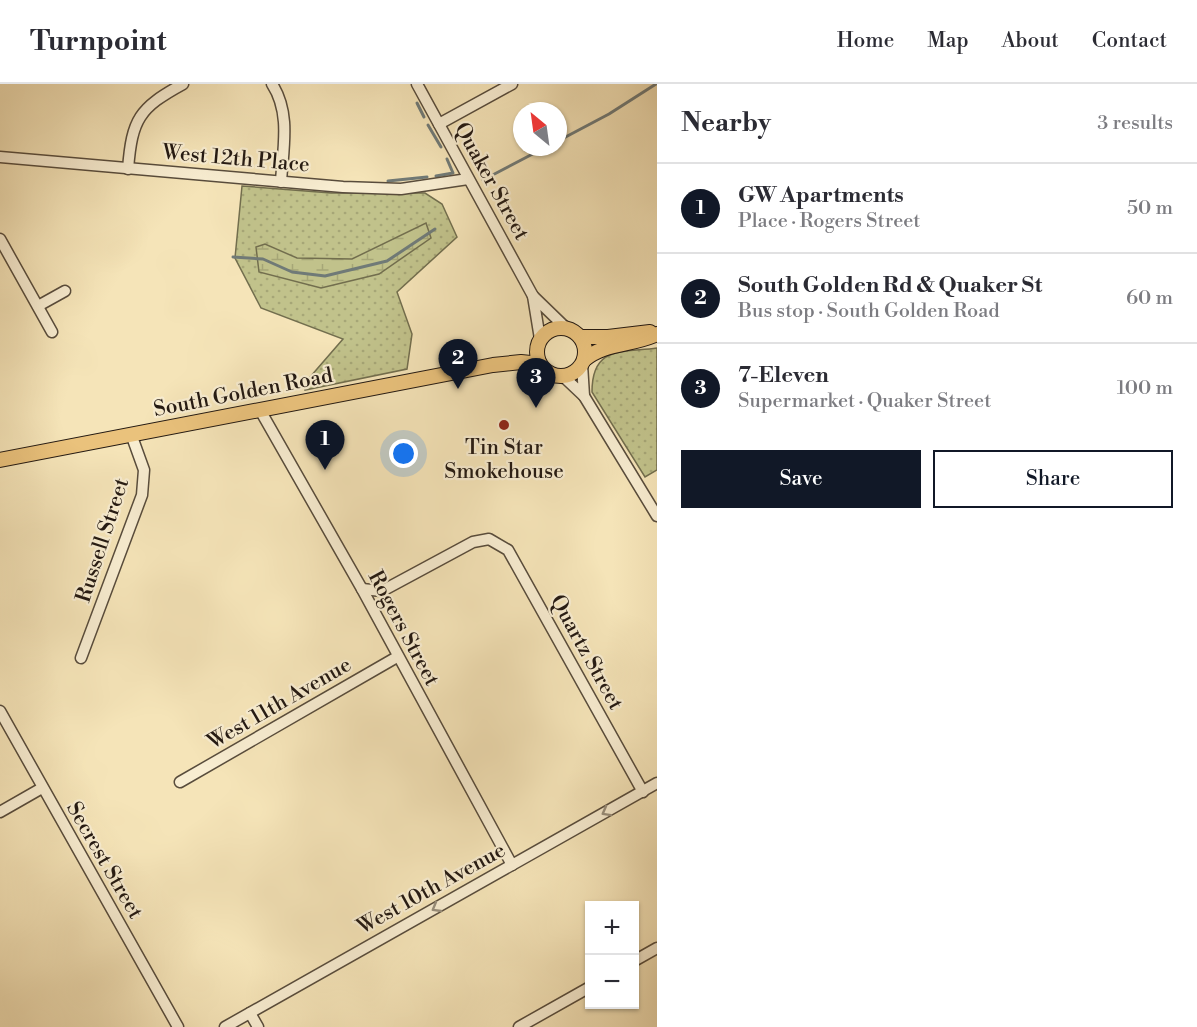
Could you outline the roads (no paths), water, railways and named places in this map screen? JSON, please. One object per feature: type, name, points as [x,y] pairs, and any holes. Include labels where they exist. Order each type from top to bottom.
[{"type":"main road","points":[[583,362],[585,348],[580,337],[565,327],[549,330],[539,341],[537,354],[540,364],[545,370],[559,376],[572,373],[604,347],[634,344],[657,333]]},
{"type":"main road","points":[[580,337],[657,333]]},
{"type":"main road","name":"South Golden Road","points":[[494,365],[539,341]]},
{"type":"main road","name":"South Golden Road","points":[[0,460],[494,365],[521,362],[540,364]]},
{"type":"street","points":[[128,169],[131,137],[142,113],[161,96],[183,84]]},
{"type":"street","points":[[272,84],[282,102],[285,118],[281,182]]},
{"type":"street","name":"Quaker Street","points":[[417,84],[533,296],[565,327]]},
{"type":"street","points":[[439,124],[512,84]]},
{"type":"street","name":"West 12th Place","points":[[0,157],[281,182],[401,189],[468,179]]},
{"type":"street","points":[[0,239],[52,332]]},
{"type":"street","points":[[38,306],[64,291]]},
{"type":"street","name":"Quaker Street","points":[[533,296],[539,341]]},
{"type":"street","points":[[583,362],[584,396]]},
{"type":"street","points":[[559,376],[566,379],[584,396],[657,516]]},
{"type":"street","name":"Rogers Street","points":[[260,410],[362,589],[512,865]]},
{"type":"street","name":"Russell Street","points":[[81,658],[142,495],[144,470],[132,435]]},
{"type":"street","name":"Quartz Street","points":[[362,589],[382,591],[473,542],[489,539],[508,550],[643,792]]},
{"type":"street","name":"West 11th Avenue","points":[[180,782],[398,657]]},
{"type":"street","name":"Secrest Street","points":[[0,711],[178,1027]]},
{"type":"street","name":"West 10th Avenue","points":[[225,1027],[657,783]]},
{"type":"street","points":[[0,812],[42,788]]},
{"type":"street","points":[[639,958],[657,948]]},
{"type":"street","points":[[519,1027],[585,990]]},
{"type":"street","points":[[250,1013],[258,1027]]},
{"type":"waterway","points":[[567,136],[609,114],[656,84]]},
{"type":"waterway","points":[[417,103],[424,117]]},
{"type":"waterway","points":[[428,125],[441,147]]},
{"type":"waterway","points":[[483,180],[529,156]]},
{"type":"waterway","points":[[436,176],[453,173],[447,159]]},
{"type":"waterway","points":[[388,181],[427,177]]},
{"type":"waterway","points":[[233,257],[263,259],[292,272],[325,276],[387,261],[435,229]]},
{"type":"place","name":"South Golden Rd & Quaker St","points":[[458,389]]},
{"type":"place","name":"7-Eleven","points":[[536,408]]},
{"type":"place","name":"Tin Star Smokehouse","points":[[504,425]]},
{"type":"place","name":"GW Apartments","points":[[325,470]]}]
